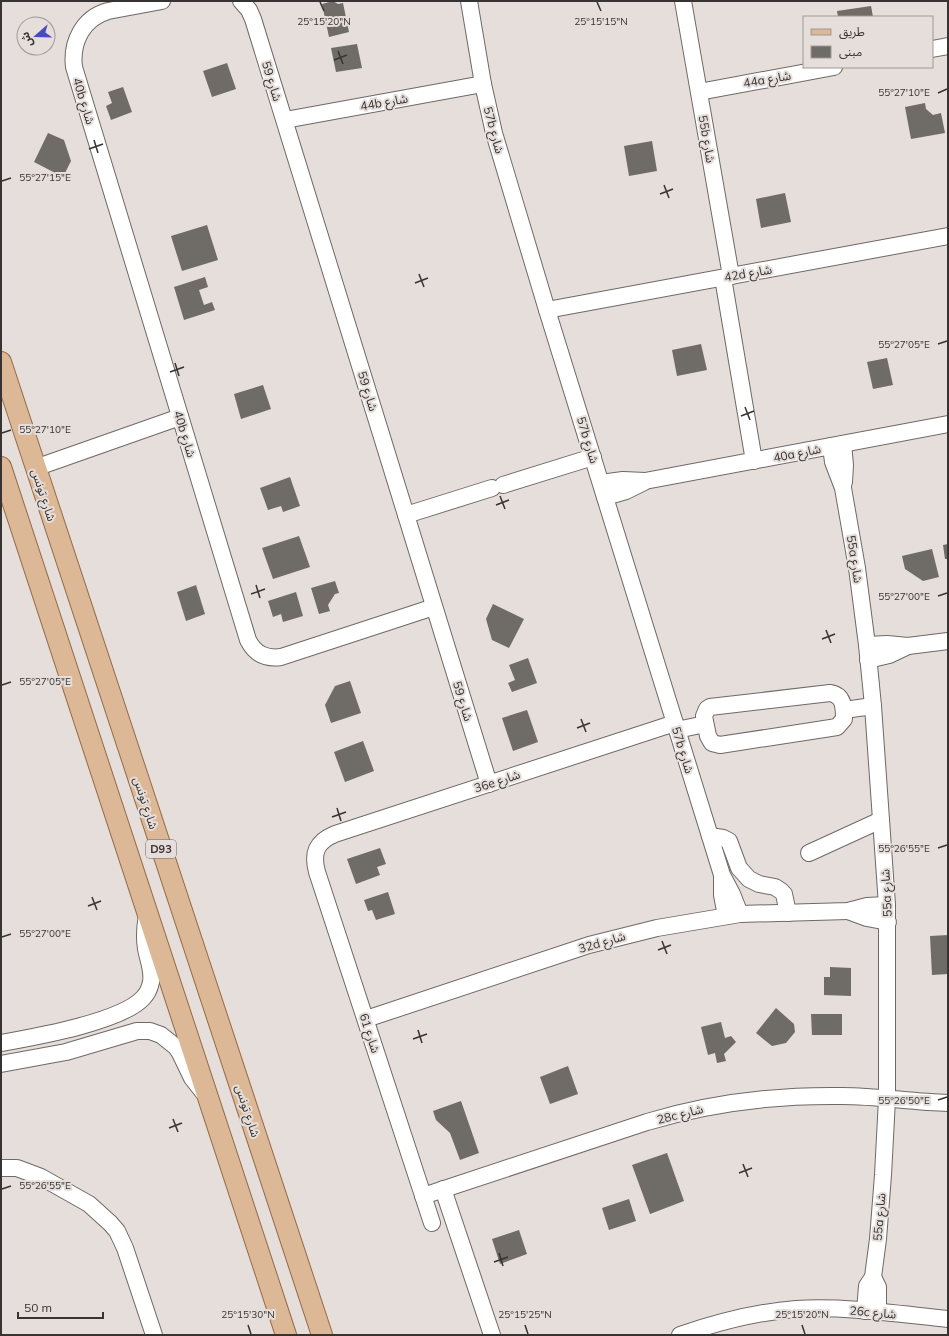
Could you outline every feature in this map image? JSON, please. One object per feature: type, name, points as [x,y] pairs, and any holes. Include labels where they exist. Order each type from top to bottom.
[{"type":"main road","name":"شارع تونس","points":[[1,362],[322,1335]]},
{"type":"main road","name":"D93","points":[[1,467],[286,1335]]},
{"type":"street","name":"40b شارع","points":[[162,1],[102,13],[91,19],[79,34],[73,50],[74,67],[248,640],[258,654],[269,658],[280,657],[434,607]]},
{"type":"street","name":"شارع 59","points":[[245,1],[253,19],[489,784]]},
{"type":"street","name":"57b شارع","points":[[469,1],[483,84],[494,133],[547,310],[722,875],[722,895],[733,915]]},
{"type":"street","name":"55b شارع","points":[[683,1],[699,92],[754,461]]},
{"type":"street","points":[[933,49],[948,46]]},
{"type":"street","name":"44a شارع","points":[[699,92],[829,68]]},
{"type":"street","name":"44b شارع","points":[[284,120],[483,84]]},
{"type":"street","name":"42d شارع","points":[[547,310],[948,236]]},
{"type":"street","points":[[35,468],[180,417]]},
{"type":"street","name":"40a شارع","points":[[603,490],[626,491],[645,481],[948,424]]},
{"type":"street","name":"55a شارع","points":[[837,445],[845,465],[843,488],[857,568],[868,653],[888,922],[887,1099],[881,1208],[873,1277],[867,1286],[872,1312]]},
{"type":"street","points":[[406,515],[593,457]]},
{"type":"street","points":[[868,653],[887,644],[908,646],[948,641]]},
{"type":"street","points":[[830,693],[841,699],[844,710],[844,719],[833,729],[720,745],[712,743],[709,740],[704,716],[706,709],[714,706],[830,693]]},
{"type":"street","points":[[844,710],[873,706]]},
{"type":"street","name":"36e شارع","points":[[320,843],[335,834],[676,726],[705,724]]},
{"type":"street","points":[[809,853],[881,820]]},
{"type":"street","points":[[710,836],[723,838],[729,841],[739,868],[749,879],[759,884],[775,887],[782,891],[788,913]]},
{"type":"street","name":"شارع 61","points":[[320,843],[315,854],[315,866],[432,1223]]},
{"type":"street","name":"32d شارع","points":[[366,1019],[589,945],[657,928],[733,915],[848,911],[867,906],[887,905]]},
{"type":"street","name":"32d شارع","points":[[848,911],[867,918],[888,922]]},
{"type":"street","points":[[1,1043],[64,1030],[103,1019],[125,1010],[144,998],[150,986],[152,972],[145,941],[147,914]]},
{"type":"street","points":[[1,1064],[66,1052],[137,1032],[150,1031],[161,1035],[176,1047],[192,1078],[208,1098]]},
{"type":"street","name":"28c شارع","points":[[424,1196],[647,1122],[706,1107],[788,1097],[842,1096],[914,1102],[948,1103]]},
{"type":"street","points":[[1,1168],[17,1168],[41,1177],[90,1204],[110,1223],[125,1248],[154,1335]]},
{"type":"street","points":[[443,1189],[492,1335]]},
{"type":"street","name":"26c شارع","points":[[689,1334],[720,1322],[771,1312],[822,1308],[948,1319]]},
{"type":"building","points":[[333,1],[338,4],[343,3],[349,32],[329,37],[322,4]]},
{"type":"building","points":[[871,6],[873,16],[838,16],[837,11]]},
{"type":"building","points":[[357,44],[362,68],[336,72],[331,48]]},
{"type":"building","points":[[227,63],[236,89],[212,97],[203,71]]},
{"type":"building","points":[[123,87],[132,112],[111,120],[106,106],[112,103],[108,92]]},
{"type":"building","points":[[925,103],[926,109],[933,115],[941,113],[945,133],[911,139],[905,107]]},
{"type":"building","points":[[48,133],[64,140],[71,161],[63,177],[34,162]]},
{"type":"building","points":[[652,141],[657,171],[629,176],[624,146]]},
{"type":"building","points":[[785,193],[791,222],[761,228],[756,199]]},
{"type":"building","points":[[207,225],[218,260],[182,271],[171,236]]},
{"type":"building","points":[[205,277],[208,287],[199,290],[204,305],[212,302],[215,310],[184,320],[174,287]]},
{"type":"building","points":[[701,344],[707,370],[677,376],[672,350]]},
{"type":"building","points":[[887,358],[893,385],[873,389],[867,362]]},
{"type":"building","points":[[263,385],[271,409],[241,419],[234,394]]},
{"type":"building","points":[[290,477],[300,506],[283,512],[281,506],[268,510],[260,488]]},
{"type":"building","points":[[299,536],[310,567],[273,579],[262,548]]},
{"type":"building","points":[[948,544],[948,559],[945,559],[943,545]]},
{"type":"building","points":[[932,549],[939,577],[923,581],[905,569],[902,556]]},
{"type":"building","points":[[335,581],[339,593],[335,594],[328,605],[330,611],[319,614],[311,588]]},
{"type":"building","points":[[196,585],[205,614],[186,621],[177,592]]},
{"type":"building","points":[[296,592],[303,616],[283,622],[281,614],[273,617],[268,601]]},
{"type":"building","points":[[493,604],[524,619],[509,648],[492,640],[486,619]]},
{"type":"building","points":[[528,658],[537,683],[512,692],[508,683],[515,680],[509,665]]},
{"type":"building","points":[[350,681],[361,713],[331,723],[325,705],[335,686]]},
{"type":"building","points":[[527,710],[538,742],[513,751],[502,718]]},
{"type":"building","points":[[363,741],[374,771],[345,782],[334,752]]},
{"type":"building","points":[[380,848],[386,864],[377,867],[380,875],[356,884],[347,859]]},
{"type":"building","points":[[388,892],[395,914],[376,920],[372,910],[368,911],[364,900]]},
{"type":"building","points":[[948,935],[948,974],[932,975],[930,936]]},
{"type":"building","points":[[830,967],[851,968],[851,996],[824,995],[824,977],[830,977]]},
{"type":"building","points":[[776,1008],[794,1024],[795,1032],[786,1043],[772,1046],[756,1033]]},
{"type":"building","points":[[811,1014],[842,1014],[842,1035],[812,1035]]},
{"type":"building","points":[[721,1022],[725,1038],[731,1036],[736,1042],[724,1054],[726,1061],[717,1063],[715,1053],[708,1055],[701,1027]]},
{"type":"building","points":[[568,1066],[578,1094],[550,1104],[540,1077]]},
{"type":"building","points":[[461,1101],[479,1153],[460,1160],[450,1133],[436,1120],[433,1111]]},
{"type":"building","points":[[667,1153],[684,1201],[650,1214],[632,1165]]},
{"type":"building","points":[[629,1199],[636,1221],[609,1230],[602,1208]]},
{"type":"building","points":[[519,1230],[527,1254],[500,1264],[492,1239]]}]
